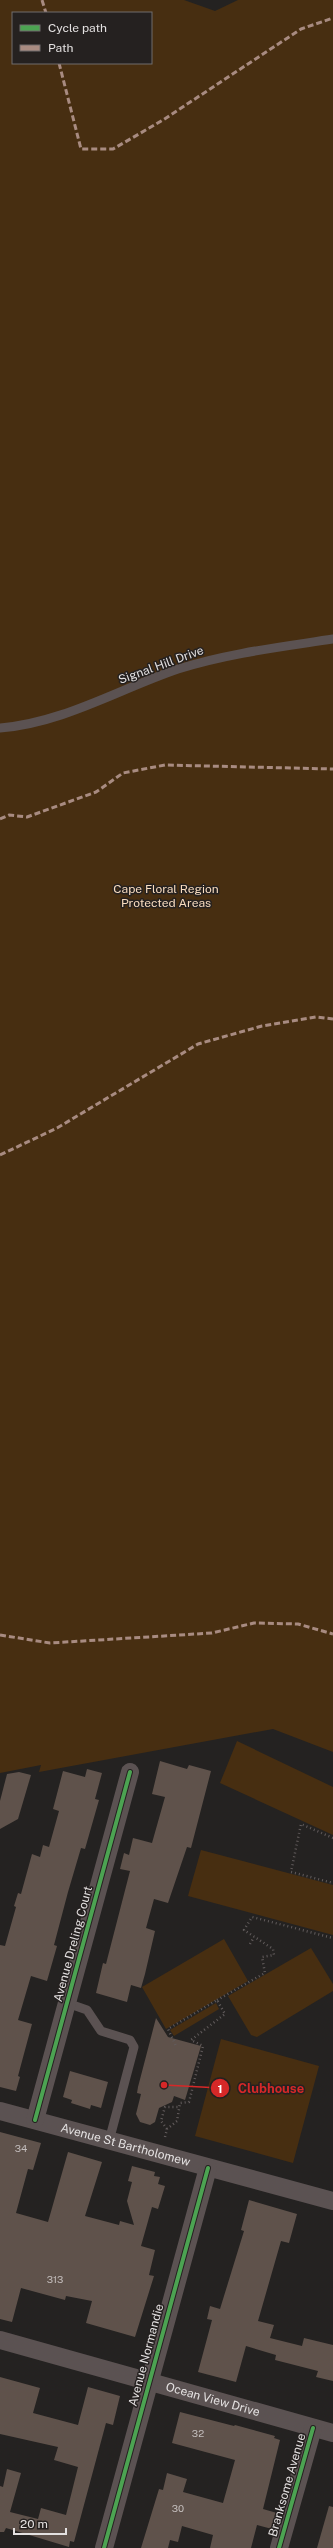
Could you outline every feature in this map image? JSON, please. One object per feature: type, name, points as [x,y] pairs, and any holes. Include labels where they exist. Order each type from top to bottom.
[{"type":"street","name":"Avenue Dreling Court","points":[[35,2120],[130,1772]]},
{"type":"street","name":"Avenue St Bartholomew","points":[[0,2111],[333,2201]]},
{"type":"street","name":"Avenue Normandie","points":[[104,2548],[208,2168]]},
{"type":"street","name":"Ocean View Drive","points":[[0,2340],[333,2433]]},
{"type":"street","name":"Branksome Avenue","points":[[279,2548],[313,2428]]},
{"type":"lane","name":"Signal Hill Drive","points":[[0,728],[27,725],[68,713],[178,670],[212,660],[333,639]]},
{"type":"lane","points":[[67,2003],[84,2008],[99,2029],[130,2040],[134,2047],[109,2141]]},
{"type":"path","points":[[333,1838],[301,1824],[291,1872],[333,1883]]},
{"type":"path","points":[[176,2046],[168,2029],[265,1973],[262,1957],[274,1955],[273,1949],[244,1930],[252,1917],[333,1938]]},
{"type":"path","points":[[250,1944],[254,1937]]},
{"type":"path","points":[[175,2125],[181,2102],[189,2102],[203,2046],[191,2040],[225,2014],[217,2000]]},
{"type":"path","points":[[167,2129],[161,2117],[165,2107],[179,2107]]},
{"type":"green space","name":"Cape Floral Region Protected Areas","points":[[0,0],[184,0],[215,11],[238,0],[333,0],[333,1752],[273,1729],[39,1772],[41,1765],[0,1773]]},
{"type":"green space","points":[[237,1741],[333,1787],[333,1835],[220,1783]]},
{"type":"green space","points":[[201,1850],[333,1885],[333,1935],[188,1896]]},
{"type":"green space","points":[[224,1939],[248,1981],[166,2029],[142,1987]]},
{"type":"green space","points":[[311,1948],[333,1984],[333,1991],[257,2037],[251,2035],[228,1996]]},
{"type":"green space","points":[[216,2003],[219,2009],[174,2036],[170,2030]]},
{"type":"green space","points":[[221,2039],[319,2066],[293,2163],[195,2136]]},
{"type":"building","points":[[160,1761],[187,1769],[189,1765],[211,1771],[191,1848],[187,1847],[168,1903],[154,1899],[146,1928],[155,1931],[145,1974],[141,1988],[131,1985],[127,2002],[96,1993],[103,1963],[106,1964],[130,1871],[120,1869],[124,1853],[129,1855],[133,1838],[152,1843],[165,1797],[152,1794]]},
{"type":"building","points":[[87,1769],[102,1773],[95,1799],[99,1800],[85,1849],[81,1848],[68,1892],[54,1945],[57,1946],[47,1981],[31,1976],[18,2020],[32,2024],[18,2076],[20,2077],[16,2091],[0,2087],[0,1945],[5,1946],[16,1907],[14,1906],[18,1893],[21,1894],[32,1854],[40,1857],[43,1845],[49,1847],[59,1811],[53,1809],[63,1771],[85,1777]]},
{"type":"building","points":[[19,1772],[31,1775],[18,1819],[0,1829],[0,1801],[7,1774]]},
{"type":"building","points":[[156,2018],[168,2037],[201,2046],[185,2100],[174,2096],[172,2102],[159,2108],[155,2122],[150,2125],[140,2122],[136,2114],[141,2094],[137,2093]]},
{"type":"building","points":[[70,2071],[108,2082],[101,2108],[91,2105],[90,2109],[71,2103],[72,2100],[63,2097]]},
{"type":"building","points":[[0,2132],[41,2143],[33,2170],[28,2169],[16,2213],[48,2222],[68,2152],[102,2162],[85,2216],[119,2225],[120,2221],[134,2225],[127,2201],[132,2182],[128,2181],[132,2166],[155,2172],[154,2176],[160,2177],[158,2184],[165,2186],[158,2209],[152,2207],[141,2246],[155,2250],[149,2275],[154,2276],[135,2337],[86,2323],[92,2301],[66,2296],[65,2300],[21,2288],[12,2322],[0,2319]]},
{"type":"building","points":[[249,2200],[297,2214],[289,2243],[281,2241],[258,2321],[274,2325],[270,2338],[302,2346],[304,2338],[333,2345],[333,2381],[316,2377],[318,2371],[275,2360],[276,2355],[246,2346],[236,2382],[198,2372],[212,2320],[207,2319],[210,2306],[220,2309],[244,2231],[241,2230]]},
{"type":"building","points":[[0,2377],[40,2388],[33,2413],[78,2425],[88,2387],[120,2396],[113,2425],[106,2423],[74,2542],[70,2541],[69,2547],[6,2528],[4,2532],[0,2532],[0,2486],[3,2487],[7,2469],[21,2473],[10,2512],[38,2519],[41,2508],[66,2515],[78,2467],[54,2460],[58,2447],[0,2434]]},
{"type":"building","points":[[180,2412],[275,2436],[274,2438],[280,2440],[263,2509],[277,2513],[272,2529],[257,2525],[251,2548],[210,2548],[213,2535],[182,2526],[178,2542],[170,2540],[168,2548],[141,2548],[159,2489],[163,2490],[167,2473],[187,2479],[183,2492],[223,2503],[235,2460],[172,2443]]},
{"type":"building","points":[[329,2506],[333,2507],[333,2548],[317,2548]]},
{"type":"marked path","points":[[42,0],[46,12]]},
{"type":"marked path","points":[[59,64],[81,149],[113,149],[163,120],[301,29],[333,18]]},
{"type":"marked path","points":[[0,819],[9,815],[27,817],[96,792],[123,773],[165,765],[333,769]]},
{"type":"marked path","points":[[0,1155],[57,1128],[198,1044],[262,1026],[316,1017],[333,1019]]},
{"type":"marked path","points":[[0,1635],[50,1643],[212,1633],[254,1623],[298,1624],[333,1634]]},
{"type":"cycle path","points":[[35,2120],[130,1772]]},
{"type":"cycle path","points":[[104,2548],[208,2168]]},
{"type":"cycle path","points":[[279,2548],[313,2428]]},
{"type":"place","name":"Clubhouse","points":[[164,2085]]}]
